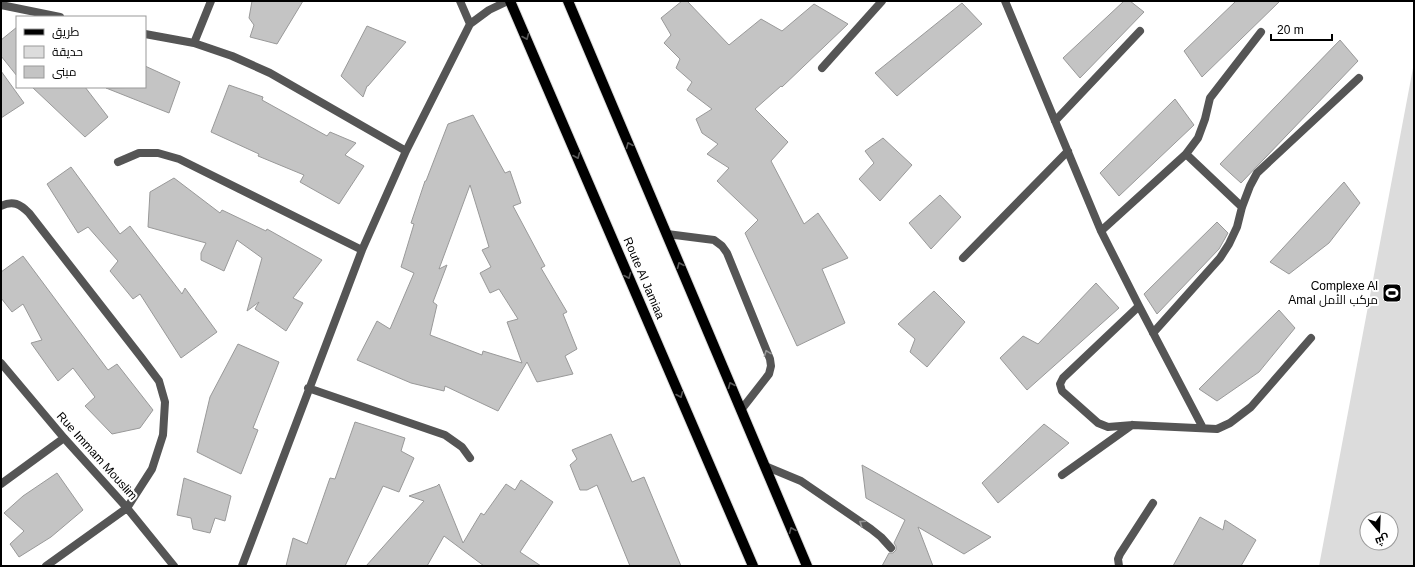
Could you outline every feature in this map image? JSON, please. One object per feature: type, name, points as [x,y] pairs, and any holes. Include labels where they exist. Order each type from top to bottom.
[{"type":"main road","name":"Route Al Jamiaa","points":[[509,1],[753,566]]},
{"type":"main road","points":[[568,1],[807,566]]},
{"type":"street","points":[[194,43],[211,1]]},
{"type":"street","points":[[460,1],[470,24]]},
{"type":"street","points":[[242,566],[308,388],[362,250],[406,151],[470,24],[490,10],[509,1]]},
{"type":"street","points":[[822,68],[882,1]]},
{"type":"street","points":[[1005,1],[1101,231],[1138,306],[1203,428]]},
{"type":"street","points":[[1,6],[55,16]]},
{"type":"street","points":[[1055,121],[1140,31]]},
{"type":"street","points":[[1101,231],[1186,154],[1198,138],[1205,119],[1210,98],[1261,32]]},
{"type":"street","points":[[146,34],[194,43],[232,56],[270,73],[406,151]]},
{"type":"street","points":[[1153,333],[1220,258],[1229,244],[1250,186],[1258,172],[1359,78]]},
{"type":"street","points":[[963,258],[1068,151]]},
{"type":"street","points":[[118,162],[139,153],[158,154],[179,159],[362,250]]},
{"type":"street","points":[[1186,154],[1242,207]]},
{"type":"street","points":[[1,206],[15,203],[22,205],[29,213],[159,381],[165,402],[163,435],[152,469],[127,508],[46,566]]},
{"type":"street","points":[[667,234],[714,240],[722,246],[727,253],[770,359],[771,366],[769,374],[741,410]]},
{"type":"street","points":[[1138,306],[1064,378],[1060,384],[1062,391],[1098,423],[1108,426],[1133,425],[1217,428],[1230,423],[1251,407],[1311,338]]},
{"type":"street","name":"Rue Immam Mouslim","points":[[1,363],[64,438],[127,508],[174,566]]},
{"type":"street","points":[[308,388],[445,435],[462,447],[470,458]]},
{"type":"street","points":[[1062,474],[1133,425]]},
{"type":"street","points":[[1,484],[64,438]]},
{"type":"street","points":[[765,466],[801,481],[871,529],[891,548]]},
{"type":"street","points":[[1119,566],[1118,559],[1120,554],[1153,503]]},
{"type":"green space","name":"Complexe Al Amal مركب الأمل","points":[[1414,63],[1414,566],[1319,566]]},
{"type":"building","points":[[252,1],[303,1],[277,44],[250,37],[254,25],[249,18]]},
{"type":"building","points":[[682,1],[687,1],[729,45],[761,19],[782,31],[814,4],[848,24],[782,87],[781,86],[755,109],[788,142],[771,161],[804,224],[818,213],[848,258],[822,269],[845,323],[797,346],[745,233],[758,220],[717,181],[729,168],[707,154],[718,144],[702,133],[696,119],[712,109],[687,90],[692,82],[676,68],[680,59],[664,43],[671,35],[661,18]]},
{"type":"building","points":[[1124,1],[1130,1],[1144,12],[1080,78],[1063,58]]},
{"type":"building","points":[[1236,1],[1280,1],[1202,77],[1184,51]]},
{"type":"building","points":[[962,3],[982,24],[897,96],[875,73]]},
{"type":"building","points":[[367,26],[406,42],[367,86],[363,97],[341,76]]},
{"type":"building","points":[[16,28],[16,75],[1,56],[1,40]]},
{"type":"building","points":[[1340,40],[1358,61],[1241,183],[1220,164]]},
{"type":"building","points":[[146,66],[180,82],[169,113],[106,88],[146,88]]},
{"type":"building","points":[[1,71],[24,103],[1,118]]},
{"type":"building","points":[[229,85],[263,97],[262,100],[327,136],[330,132],[356,143],[345,155],[364,166],[339,204],[300,182],[304,175],[258,156],[259,154],[211,132]]},
{"type":"building","points":[[33,88],[86,88],[108,117],[85,137]]},
{"type":"building","points":[[1175,99],[1194,125],[1119,196],[1100,173]]},
{"type":"building","points":[[473,115],[505,173],[510,171],[521,203],[513,206],[545,266],[541,268],[567,312],[563,314],[577,349],[565,356],[573,374],[537,382],[527,362],[498,411],[445,386],[444,391],[411,383],[357,360],[377,321],[390,329],[414,273],[401,267],[414,224],[411,223],[425,181],[448,124]],"holes":[[[470,185],[489,247],[482,250],[491,267],[480,273],[490,293],[499,289],[518,319],[507,322],[522,363],[483,351],[482,355],[430,335],[437,305],[433,302],[447,265],[439,269]]]},
{"type":"building","points":[[883,138],[912,165],[880,201],[859,179],[874,163],[865,151]]},
{"type":"building","points":[[71,167],[120,234],[130,226],[182,294],[185,288],[217,332],[181,358],[140,294],[133,299],[110,271],[118,261],[88,227],[78,233],[47,184]]},
{"type":"building","points":[[174,178],[220,213],[222,210],[266,231],[267,229],[322,260],[293,298],[303,303],[286,331],[255,309],[259,302],[247,311],[262,258],[237,240],[224,271],[201,260],[201,253],[206,243],[148,227],[150,192]]},
{"type":"building","points":[[1344,182],[1360,203],[1329,243],[1289,274],[1270,262]]},
{"type":"building","points":[[940,195],[961,217],[931,249],[909,223]]},
{"type":"building","points":[[1217,222],[1228,233],[1219,249],[1157,314],[1144,294]]},
{"type":"building","points":[[23,256],[108,370],[117,364],[153,410],[140,428],[112,434],[85,406],[95,397],[73,368],[58,381],[31,343],[42,340],[23,304],[12,312],[1,298],[1,272]]},
{"type":"building","points":[[1096,283],[1119,308],[1027,390],[1000,358],[1023,336],[1038,344]]},
{"type":"building","points":[[934,291],[965,322],[927,367],[910,352],[915,339],[898,324]]},
{"type":"building","points":[[1279,310],[1295,328],[1259,372],[1217,401],[1199,389]]},
{"type":"building","points":[[238,344],[279,362],[253,428],[258,430],[241,474],[197,452],[210,397]]},
{"type":"building","points":[[355,422],[405,438],[401,451],[414,458],[399,492],[383,486],[345,566],[286,566],[293,538],[307,544],[330,478],[335,479]]},
{"type":"building","points":[[1044,424],[1069,443],[998,503],[982,483]]},
{"type":"building","points":[[611,434],[632,482],[644,477],[681,566],[630,566],[597,485],[587,490],[580,490],[570,465],[577,459],[572,450]]},
{"type":"building","points":[[862,465],[991,537],[964,554],[918,527],[933,566],[882,566],[889,553],[893,553],[896,550],[894,543],[905,520],[866,498]]},
{"type":"building","points":[[57,473],[83,510],[51,537],[19,557],[10,544],[24,531],[4,513],[23,496]]},
{"type":"building","points":[[184,478],[231,496],[225,521],[215,518],[210,533],[193,529],[191,518],[177,515]]},
{"type":"building","points":[[521,480],[553,502],[520,552],[541,566],[484,566],[444,536],[427,566],[366,566],[424,501],[409,496],[439,484],[463,543],[481,513],[484,515],[506,484],[515,490]]},
{"type":"building","points":[[1200,517],[1223,530],[1225,520],[1256,540],[1241,566],[1173,566]]},
{"type":"place","name":"Complexe Al Amal مركب الأمل","points":[[1392,293]]}]
